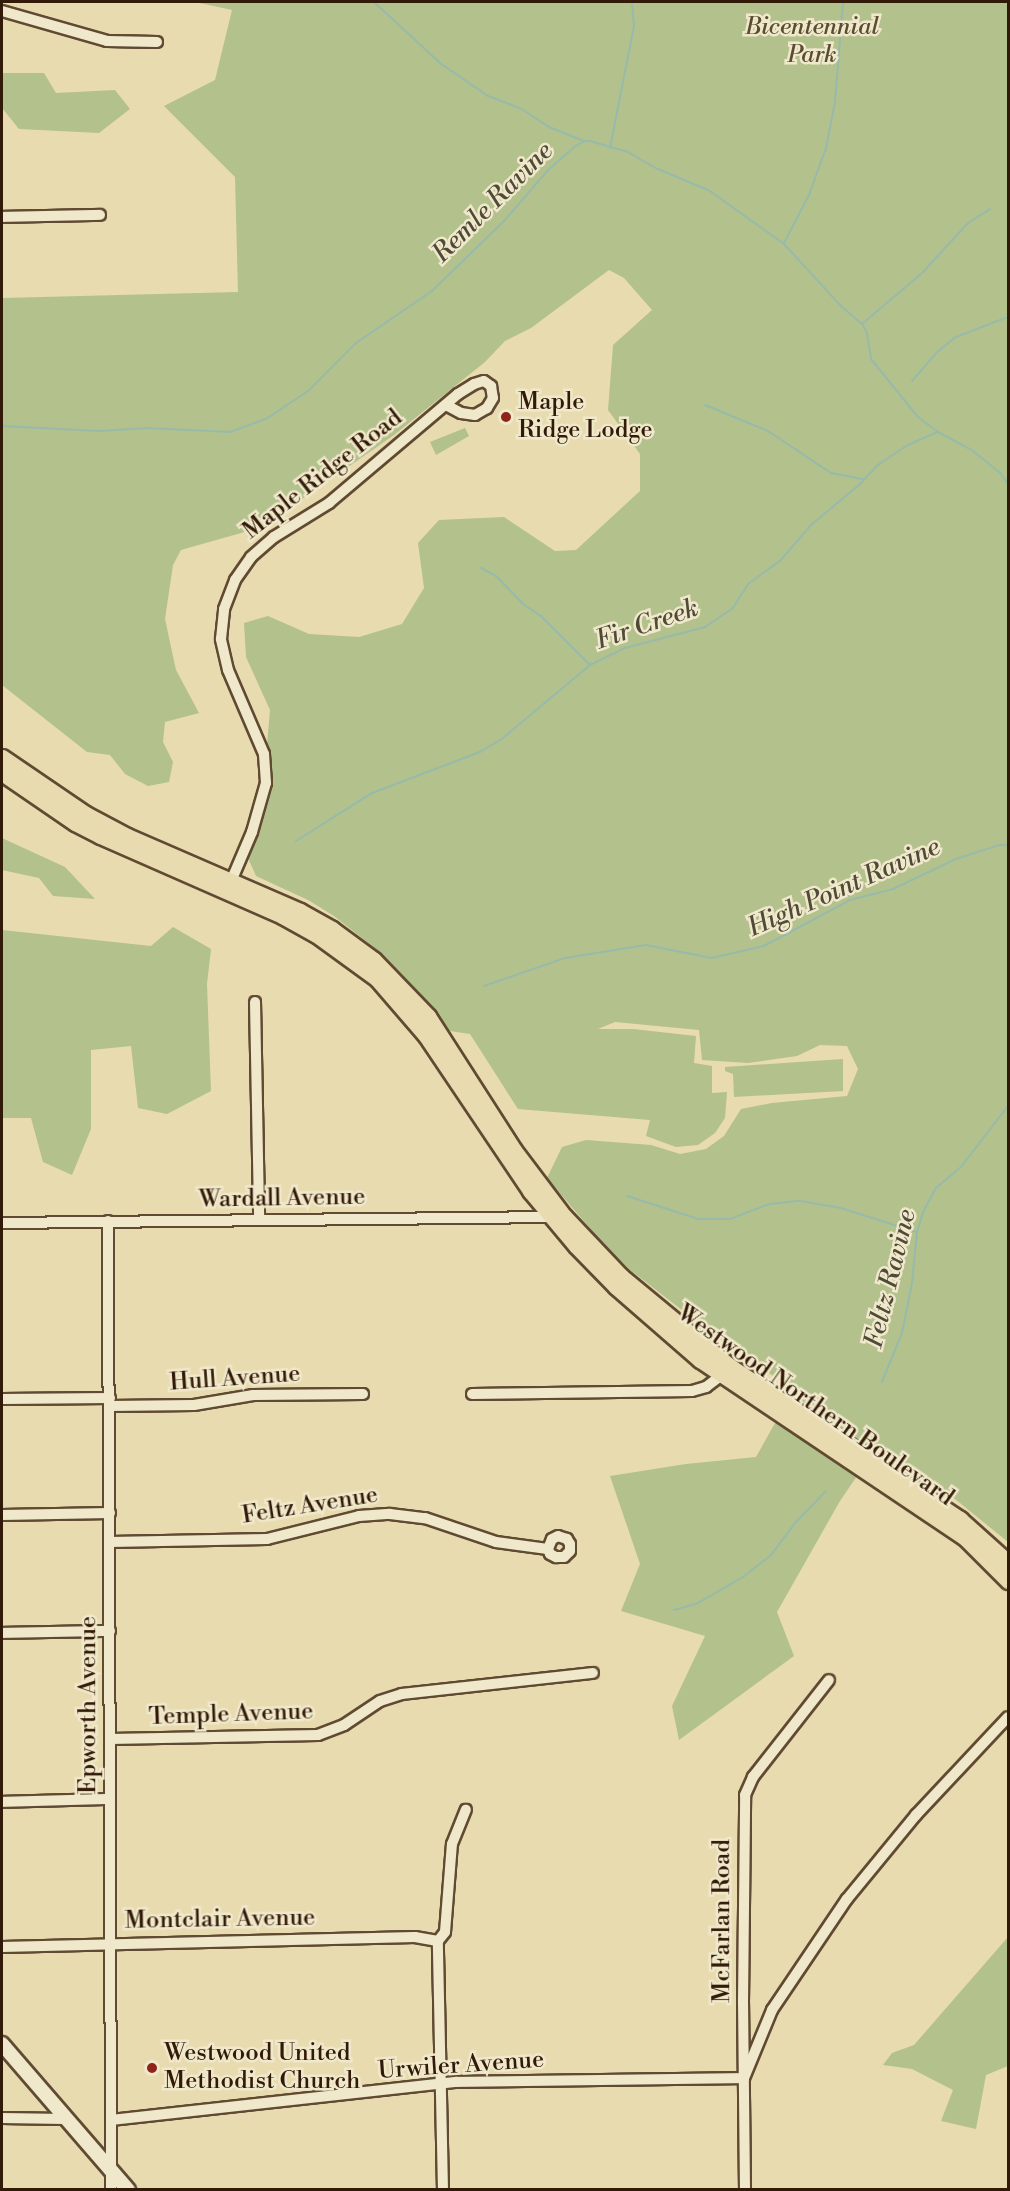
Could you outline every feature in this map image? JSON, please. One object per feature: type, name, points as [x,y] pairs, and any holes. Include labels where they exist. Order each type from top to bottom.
[{"type":"main road","name":"Westwood Northern Boulevard","points":[[2,757],[86,814],[229,886]]},
{"type":"main road","name":"Westwood Northern Boulevard","points":[[2,773],[84,827],[229,886],[271,896],[332,928],[374,960],[412,997],[448,1045],[557,1216],[727,1370],[965,1538],[1008,1581]]},
{"type":"main road","name":"Westwood Northern Boulevard","points":[[727,1370],[960,1519],[1008,1562]]},
{"type":"main road","points":[[2,2044],[128,2190]]},
{"type":"street","points":[[2,11],[107,40],[157,42]]},
{"type":"street","points":[[2,217],[100,215]]},
{"type":"street","name":"Maple Ridge Road","points":[[229,886],[252,832],[266,783],[264,753],[228,670],[221,639],[224,609],[235,580],[250,557],[274,537],[329,503],[446,405]]},
{"type":"street","points":[[255,1002],[259,1220]]},
{"type":"street","name":"Wardall Avenue","points":[[2,1223],[557,1216]]},
{"type":"street","name":"Epworth Avenue","points":[[108,1221],[111,2190]]},
{"type":"street","points":[[472,1394],[692,1391],[706,1387],[727,1370]]},
{"type":"street","name":"Hull Avenue","points":[[2,1399],[194,1406],[253,1395],[363,1394]]},
{"type":"street","points":[[2,1515],[110,1513]]},
{"type":"street","name":"Feltz Avenue","points":[[110,1542],[267,1539],[359,1516],[390,1514],[425,1518],[506,1544],[548,1549]]},
{"type":"street","points":[[2,1634],[110,1631]]},
{"type":"street","name":"Temple Avenue","points":[[110,1739],[318,1735],[344,1725],[380,1701],[402,1694],[594,1673]]},
{"type":"street","name":"McFarlan Road","points":[[745,2190],[745,1795],[753,1777],[829,1680]]},
{"type":"street","points":[[744,2078],[772,2010],[847,1899],[916,1815],[1008,1717]]},
{"type":"street","points":[[2,1802],[110,1799]]},
{"type":"street","points":[[443,2190],[438,1941],[445,1932],[452,1844],[466,1810]]},
{"type":"street","name":"Montclair Avenue","points":[[2,1947],[415,1937],[438,1941]]},
{"type":"street","name":"Urwiler Avenue","points":[[111,2120],[482,2081],[744,2078]]},
{"type":"street","points":[[2,2118],[65,2119]]},
{"type":"green space","name":"Bicentennial Park","points":[[195,2],[1008,2],[1008,1542],[955,1499],[876,1448],[840,1501],[777,1612],[794,1656],[679,1740],[672,1706],[705,1636],[621,1611],[640,1564],[610,1476],[686,1464],[756,1457],[794,1389],[740,1355],[629,1269],[604,1245],[547,1178],[562,1147],[586,1140],[651,1145],[680,1154],[706,1149],[724,1136],[741,1109],[772,1103],[847,1096],[858,1069],[847,1046],[820,1045],[797,1056],[748,1063],[702,1060],[699,1030],[615,1022],[598,1029],[633,1029],[696,1036],[694,1063],[712,1066],[712,1093],[727,1092],[725,1118],[715,1133],[698,1145],[676,1147],[646,1136],[650,1120],[518,1109],[470,1034],[450,1031],[418,991],[381,953],[334,916],[308,900],[256,876],[248,858],[252,832],[262,803],[270,710],[246,657],[244,623],[268,616],[309,634],[359,637],[402,624],[424,588],[418,543],[439,520],[504,517],[555,551],[576,550],[640,491],[640,454],[608,410],[613,345],[652,310],[624,278],[609,270],[531,328],[505,341],[485,362],[394,435],[262,527],[181,550],[173,565],[165,619],[176,670],[199,713],[165,722],[163,742],[173,762],[169,782],[148,786],[125,774],[110,755],[87,752],[2,685],[2,298],[238,292],[235,177],[164,106],[215,80],[232,10]]},
{"type":"green space","points":[[2,73],[44,73],[56,93],[115,90],[130,109],[99,133],[19,129],[2,108]]},
{"type":"green space","points":[[465,428],[469,436],[436,455],[430,442]]},
{"type":"green space","points":[[2,838],[65,867],[95,899],[53,896],[39,878],[2,870]]},
{"type":"green space","points":[[173,927],[211,949],[207,984],[211,1091],[167,1114],[138,1108],[131,1046],[91,1050],[91,1129],[72,1175],[43,1162],[31,1118],[2,1118],[2,930],[151,946]]},
{"type":"green space","points":[[843,1059],[843,1091],[734,1097],[733,1074],[725,1071],[725,1067]]},
{"type":"green space","points":[[1008,1937],[1008,2066],[986,2075],[976,2129],[941,2121],[953,2090],[912,2069],[883,2065],[892,2053],[914,2045]]},
{"type":"waterway","points":[[374,2],[440,63],[488,96],[520,108],[549,127],[584,141]]},
{"type":"waterway","points":[[610,148],[634,26],[632,2]]},
{"type":"waterway","points":[[784,243],[809,195],[826,148],[835,102],[843,2]]},
{"type":"waterway","name":"Remle Ravine","points":[[2,426],[99,431],[147,428],[230,432],[266,419],[308,391],[356,343],[432,291],[504,221],[548,170],[576,146],[584,141],[590,141],[628,152],[658,169],[710,191],[784,244],[841,306],[862,324],[867,333],[871,359],[918,417],[938,432]]},
{"type":"waterway","points":[[862,324],[923,272],[968,223],[990,209]]},
{"type":"waterway","points":[[912,381],[936,353],[956,337],[1008,317]]},
{"type":"waterway","points":[[705,405],[768,431],[831,473],[863,479]]},
{"type":"waterway","name":"Fir Creek","points":[[296,841],[372,793],[480,752],[503,738],[590,665],[625,648],[705,627],[732,609],[748,584],[780,561],[811,525],[860,484],[878,465],[906,446],[938,432],[973,451],[1000,473],[1008,484]]},
{"type":"waterway","points":[[481,568],[496,576],[523,604],[541,616],[590,665]]},
{"type":"waterway","name":"High Point Ravine","points":[[484,986],[565,958],[646,945],[712,958],[764,946],[850,900],[893,889],[956,859],[999,845],[1008,845]]},
{"type":"waterway","name":"Feltz Ravine","points":[[882,1382],[902,1333],[912,1283],[917,1232],[923,1212],[936,1188],[961,1167],[1008,1106]]},
{"type":"waterway","points":[[627,1196],[698,1219],[730,1219],[769,1204],[800,1201],[841,1208],[916,1232]]},
{"type":"waterway","points":[[674,1610],[698,1603],[743,1577],[771,1555],[796,1522],[826,1491]]},
{"type":"place","name":"Maple Ridge Lodge","points":[[506,417]]},
{"type":"place","name":"Westwood United Methodist Church","points":[[152,2068]]}]
